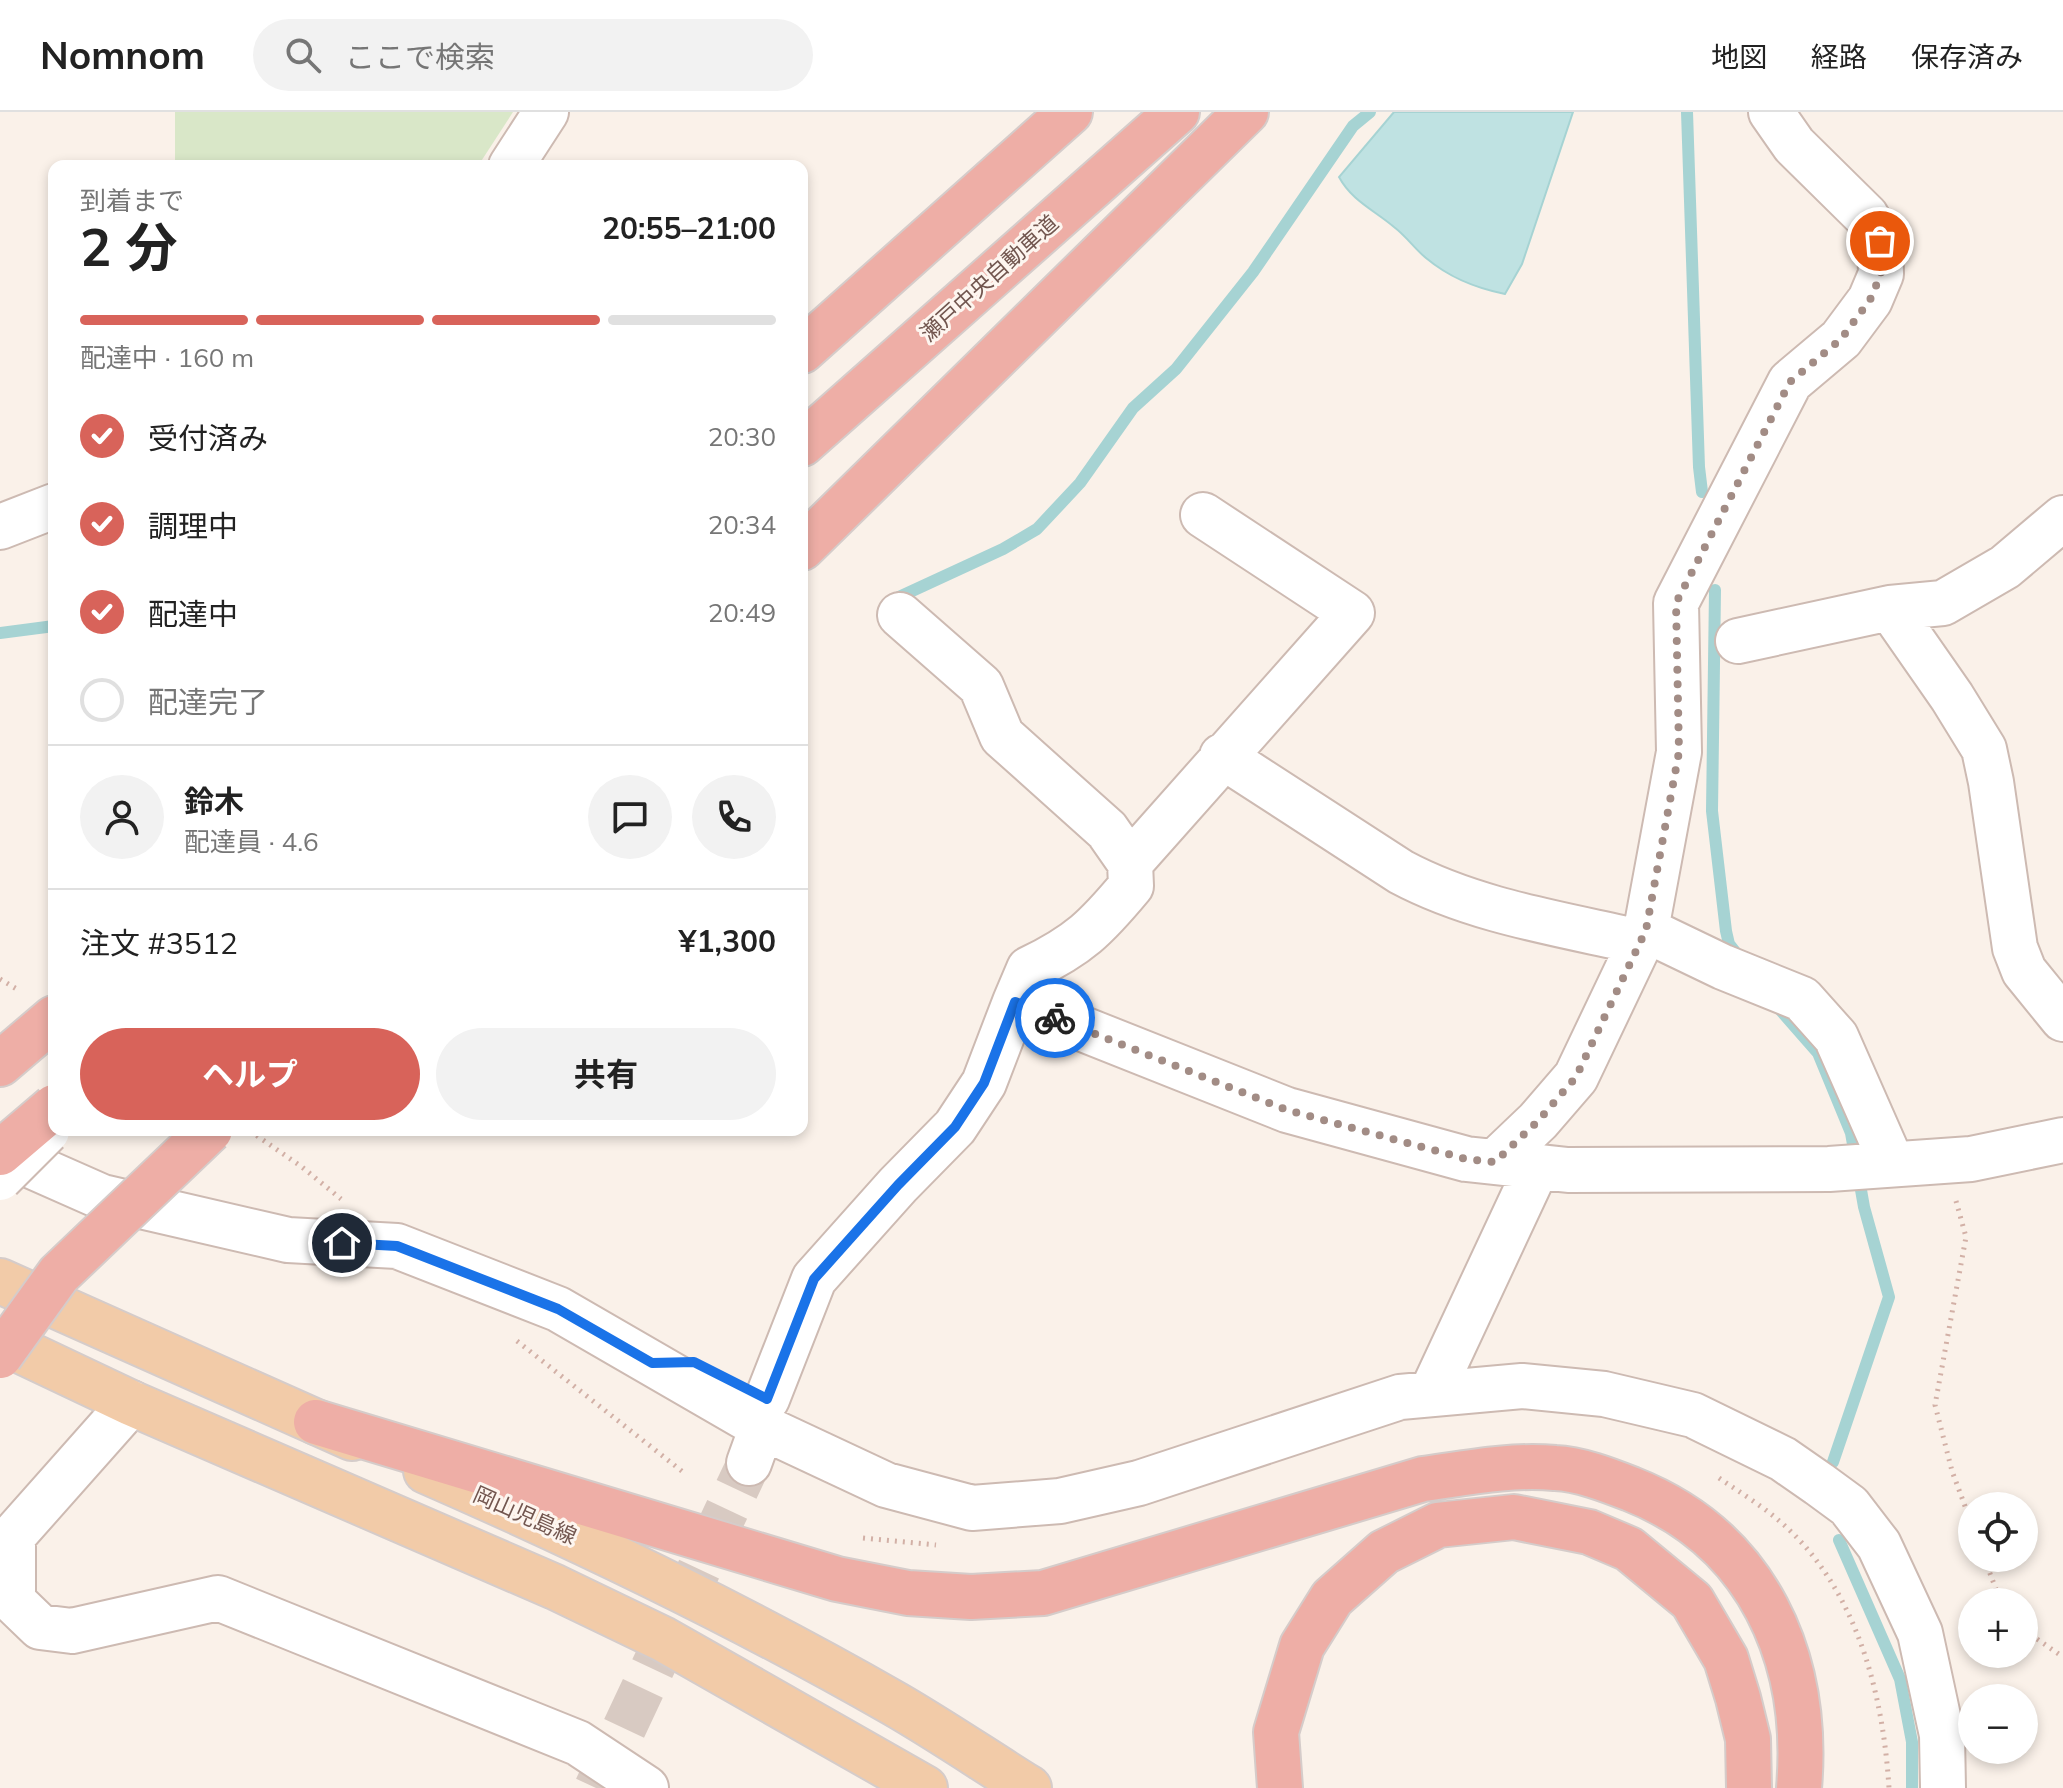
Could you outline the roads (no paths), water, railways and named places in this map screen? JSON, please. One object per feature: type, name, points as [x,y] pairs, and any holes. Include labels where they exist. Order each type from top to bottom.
[{"type":"highway","points":[[808,346],[1070,112]]},
{"type":"highway","name":"瀬戸中央自動車道","points":[[808,439],[1177,112]]},
{"type":"highway","points":[[808,542],[1246,112]]},
{"type":"highway","points":[[0,1064],[48,1023]]},
{"type":"highway","points":[[0,1152],[48,1112]]},
{"type":"highway","points":[[0,1356],[59,1274],[204,1136]]},
{"type":"highway","points":[[316,1422],[837,1579],[908,1593],[971,1597],[1043,1593],[1423,1479],[1486,1470],[1557,1468],[1610,1481],[1658,1500],[1712,1538],[1743,1569],[1780,1636],[1794,1676],[1802,1724],[1799,1788]]},
{"type":"highway","points":[[1280,1788],[1276,1732],[1302,1646],[1332,1598],[1384,1552],[1438,1525],[1514,1517],[1589,1532],[1629,1549],[1692,1601],[1726,1659],[1738,1698],[1748,1739],[1749,1788]]},
{"type":"main road","name":"岡山児島線","points":[[0,1281],[563,1531],[778,1639],[897,1705],[1029,1788]]},
{"type":"main road","points":[[0,1341],[131,1403],[555,1587],[663,1639],[925,1788]]},
{"type":"street","points":[[515,160],[546,112]]},
{"type":"street","points":[[1431,1394],[1516,1164],[1538,1121],[1576,1077],[1643,936],[1679,752],[1676,603],[1790,382],[1841,339],[1870,300],[1881,274],[1880,241],[1866,216],[1794,145],[1771,112]]},
{"type":"street","points":[[0,527],[48,508]]},
{"type":"street","points":[[1130,863],[1352,613],[1203,515]]},
{"type":"street","points":[[1738,641],[1890,608],[1943,603],[2005,567],[2063,518]]},
{"type":"street","points":[[1890,608],[1984,749],[2015,948],[2024,971],[2063,1019]]},
{"type":"street","points":[[759,1430],[814,1279],[955,1127],[984,1083],[1029,969],[1065,952],[1097,927],[1131,886],[1130,863],[1107,830],[1002,736],[981,686],[900,615]]},
{"type":"street","points":[[1222,756],[1401,872],[1431,888],[1521,914],[1643,936],[1802,999],[1836,1037],[1888,1165]]},
{"type":"street","points":[[1015,1002],[1287,1110],[1466,1159],[1568,1170],[1829,1169],[1971,1159],[2063,1140]]},
{"type":"street","points":[[0,1178],[48,1130]]},
{"type":"street","points":[[0,1152],[102,1197],[288,1240],[397,1246],[558,1309],[759,1430],[886,1485],[972,1508],[1060,1501],[1139,1483],[1400,1397],[1522,1386],[1604,1394],[1693,1415],[1783,1459],[1849,1506],[1879,1545],[1920,1633],[1942,1735],[1943,1788]]},
{"type":"street","points":[[131,1403],[13,1536],[13,1601],[40,1627],[72,1631],[218,1598],[578,1743],[646,1788]]},
{"type":"water","points":[[1394,112],[1573,112],[1522,264],[1505,294],[1463,281],[1435,265],[1357,199],[1339,177]]},
{"type":"waterway","points":[[899,597],[1003,549],[1037,529],[1080,483],[1133,408],[1176,369],[1253,272],[1353,126],[1370,112]]},
{"type":"waterway","points":[[1687,112],[1702,492]]},
{"type":"waterway","points":[[1715,590],[1712,811],[1726,931],[1729,944],[1740,958]]},
{"type":"waterway","points":[[0,633],[48,627]]},
{"type":"waterway","points":[[1776,1005],[1818,1053],[1851,1133],[1864,1207],[1889,1297],[1833,1462]]},
{"type":"waterway","points":[[1839,1540],[1900,1679],[1912,1742],[1912,1788]]},
{"type":"tunnel","points":[[596,1788],[749,1463]]}]
